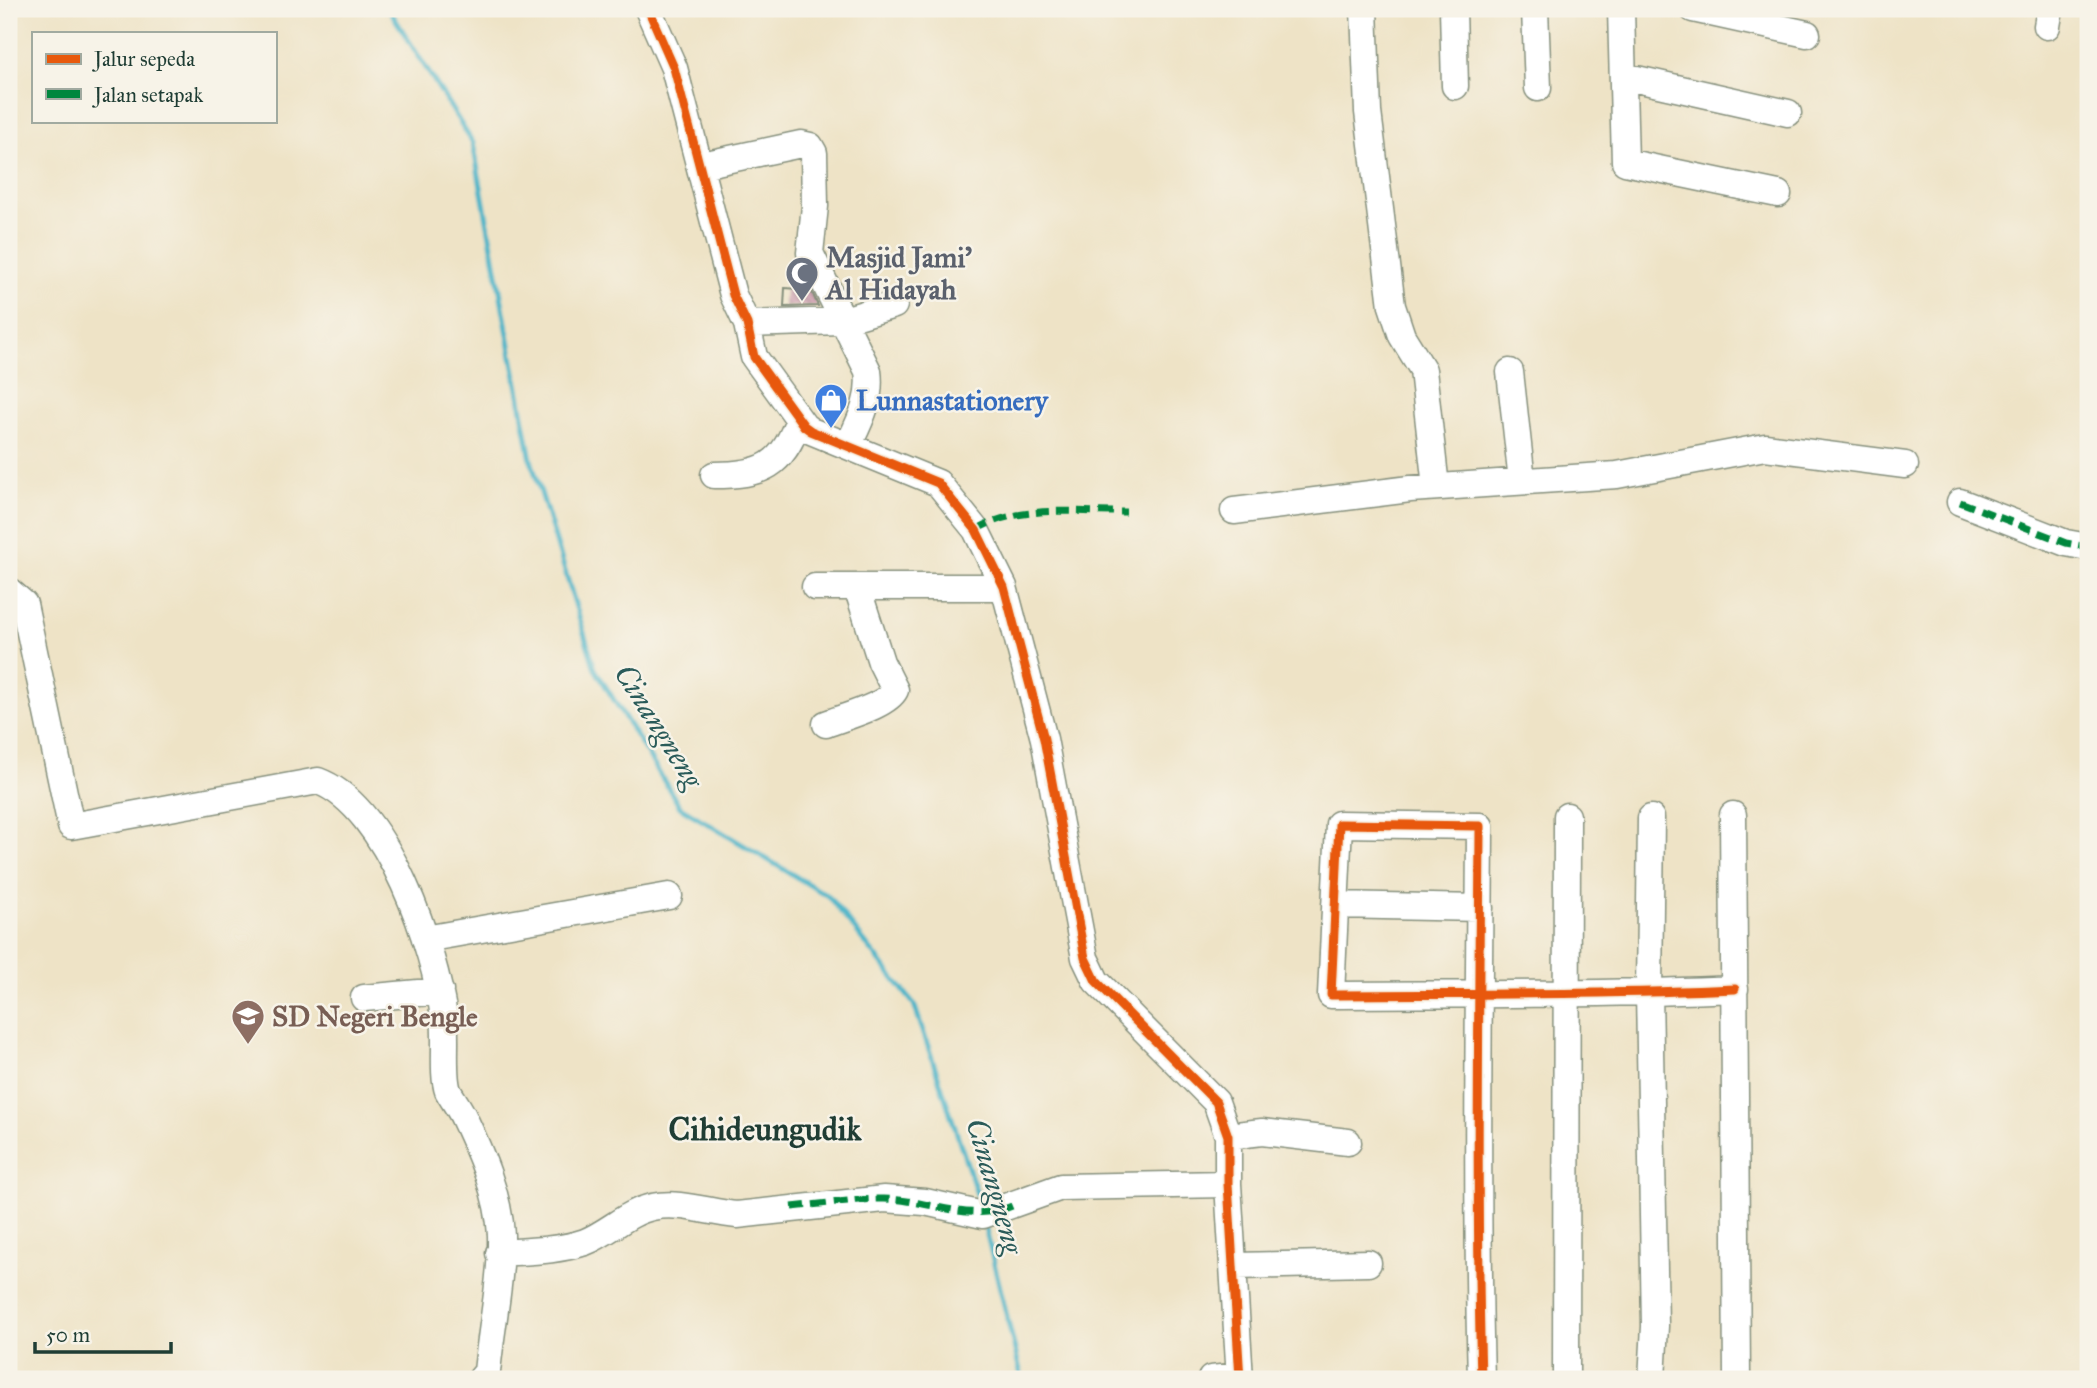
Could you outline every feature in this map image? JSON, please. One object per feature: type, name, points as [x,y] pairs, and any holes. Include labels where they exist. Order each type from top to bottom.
[{"type":"street","points":[[656,9],[648,9],[671,59],[702,165],[733,295],[747,324],[754,357],[799,419],[811,431],[938,483],[976,530],[1004,587],[1044,739],[1085,958],[1096,981],[1219,1106],[1228,1136],[1228,1184],[1240,1378],[1211,1379]]},
{"type":"street","points":[[1364,9],[1368,112],[1392,306],[1402,336],[1423,370],[1436,487]]},
{"type":"street","points":[[1453,9],[1455,86]]},
{"type":"street","points":[[1535,9],[1538,88]]},
{"type":"street","points":[[1621,9],[1625,162],[1778,194]]},
{"type":"street","points":[[1693,9],[1807,34]]},
{"type":"street","points":[[1623,76],[1788,113]]},
{"type":"street","points":[[702,165],[801,144],[810,146],[815,164],[815,206],[810,253],[841,321],[869,371],[870,383],[864,411],[848,446]]},
{"type":"street","points":[[747,324],[841,321],[894,305]]},
{"type":"street","points":[[1510,372],[1521,481]]},
{"type":"street","points":[[715,475],[746,475],[775,461],[791,441],[799,419]]},
{"type":"street","points":[[1234,511],[1436,487],[1617,475],[1765,447],[1905,465]]},
{"type":"street","points":[[1960,502],[2066,543],[2088,547]]},
{"type":"street","points":[[815,587],[1004,587]]},
{"type":"street","points":[[826,724],[881,702],[891,697],[895,690],[881,662],[857,587]]},
{"type":"street","points":[[9,591],[24,604],[71,826],[318,781],[342,796],[369,824],[391,858],[425,939],[440,991],[447,1051],[446,1081],[491,1184],[501,1235],[487,1372],[481,1379]]},
{"type":"street","points":[[1733,815],[1737,1379]]},
{"type":"street","points":[[1566,1379],[1567,816]]},
{"type":"street","points":[[1651,818],[1649,992],[1655,1326],[1653,1379]]},
{"type":"street","points":[[1481,1379],[1479,993],[1480,826],[1339,824],[1331,995],[1479,993],[1567,992],[1649,992],[1735,989]]},
{"type":"street","points":[[425,939],[670,896]]},
{"type":"street","points":[[1335,905],[1480,908]]},
{"type":"street","points":[[364,998],[440,991]]},
{"type":"street","points":[[1228,1136],[1262,1132],[1348,1142]]},
{"type":"street","points":[[499,1253],[551,1249],[583,1242],[652,1207],[698,1207],[715,1214],[737,1215],[884,1199],[925,1202],[983,1215],[1061,1186],[1228,1184]]},
{"type":"street","points":[[1235,1265],[1368,1263]]},
{"type":"building","points":[[785,288],[811,290],[818,306],[784,307]]},
{"type":"waterway","name":"Cinangneng","points":[[389,9],[473,143],[531,460],[595,669],[680,807],[828,896],[914,1004],[981,1206]]},
{"type":"waterway","name":"Cinangneng","points":[[984,1222],[1022,1379]]},
{"type":"marked path","points":[[1960,502],[2066,543],[2088,547]]},
{"type":"marked path","points":[[976,530],[1010,516],[1029,513],[1126,512]]},
{"type":"marked path","points":[[792,1207],[884,1199],[965,1212],[996,1211],[1012,1206]]},
{"type":"cycle path","points":[[648,9],[674,68],[733,295],[747,324],[754,357],[804,426],[811,431],[938,483],[976,530],[1004,587],[1044,739],[1085,958],[1096,981],[1216,1102],[1228,1136],[1228,1184],[1240,1379]]},
{"type":"cycle path","points":[[1481,1379],[1478,1172],[1479,1034],[1479,965],[1480,895],[1480,826],[1339,824],[1331,995],[1381,995],[1432,994],[1482,994],[1583,993],[1735,989]]},
{"type":"place","name":"Masjid Jami' Al Hidayah","points":[[802,303]]},
{"type":"place","name":"Lunnastationery","points":[[831,430]]},
{"type":"place","name":"SD Negeri Bengle","points":[[248,1046]]},
{"type":"district","name":"Cihideungudik","points":[[765,1129]]}]
